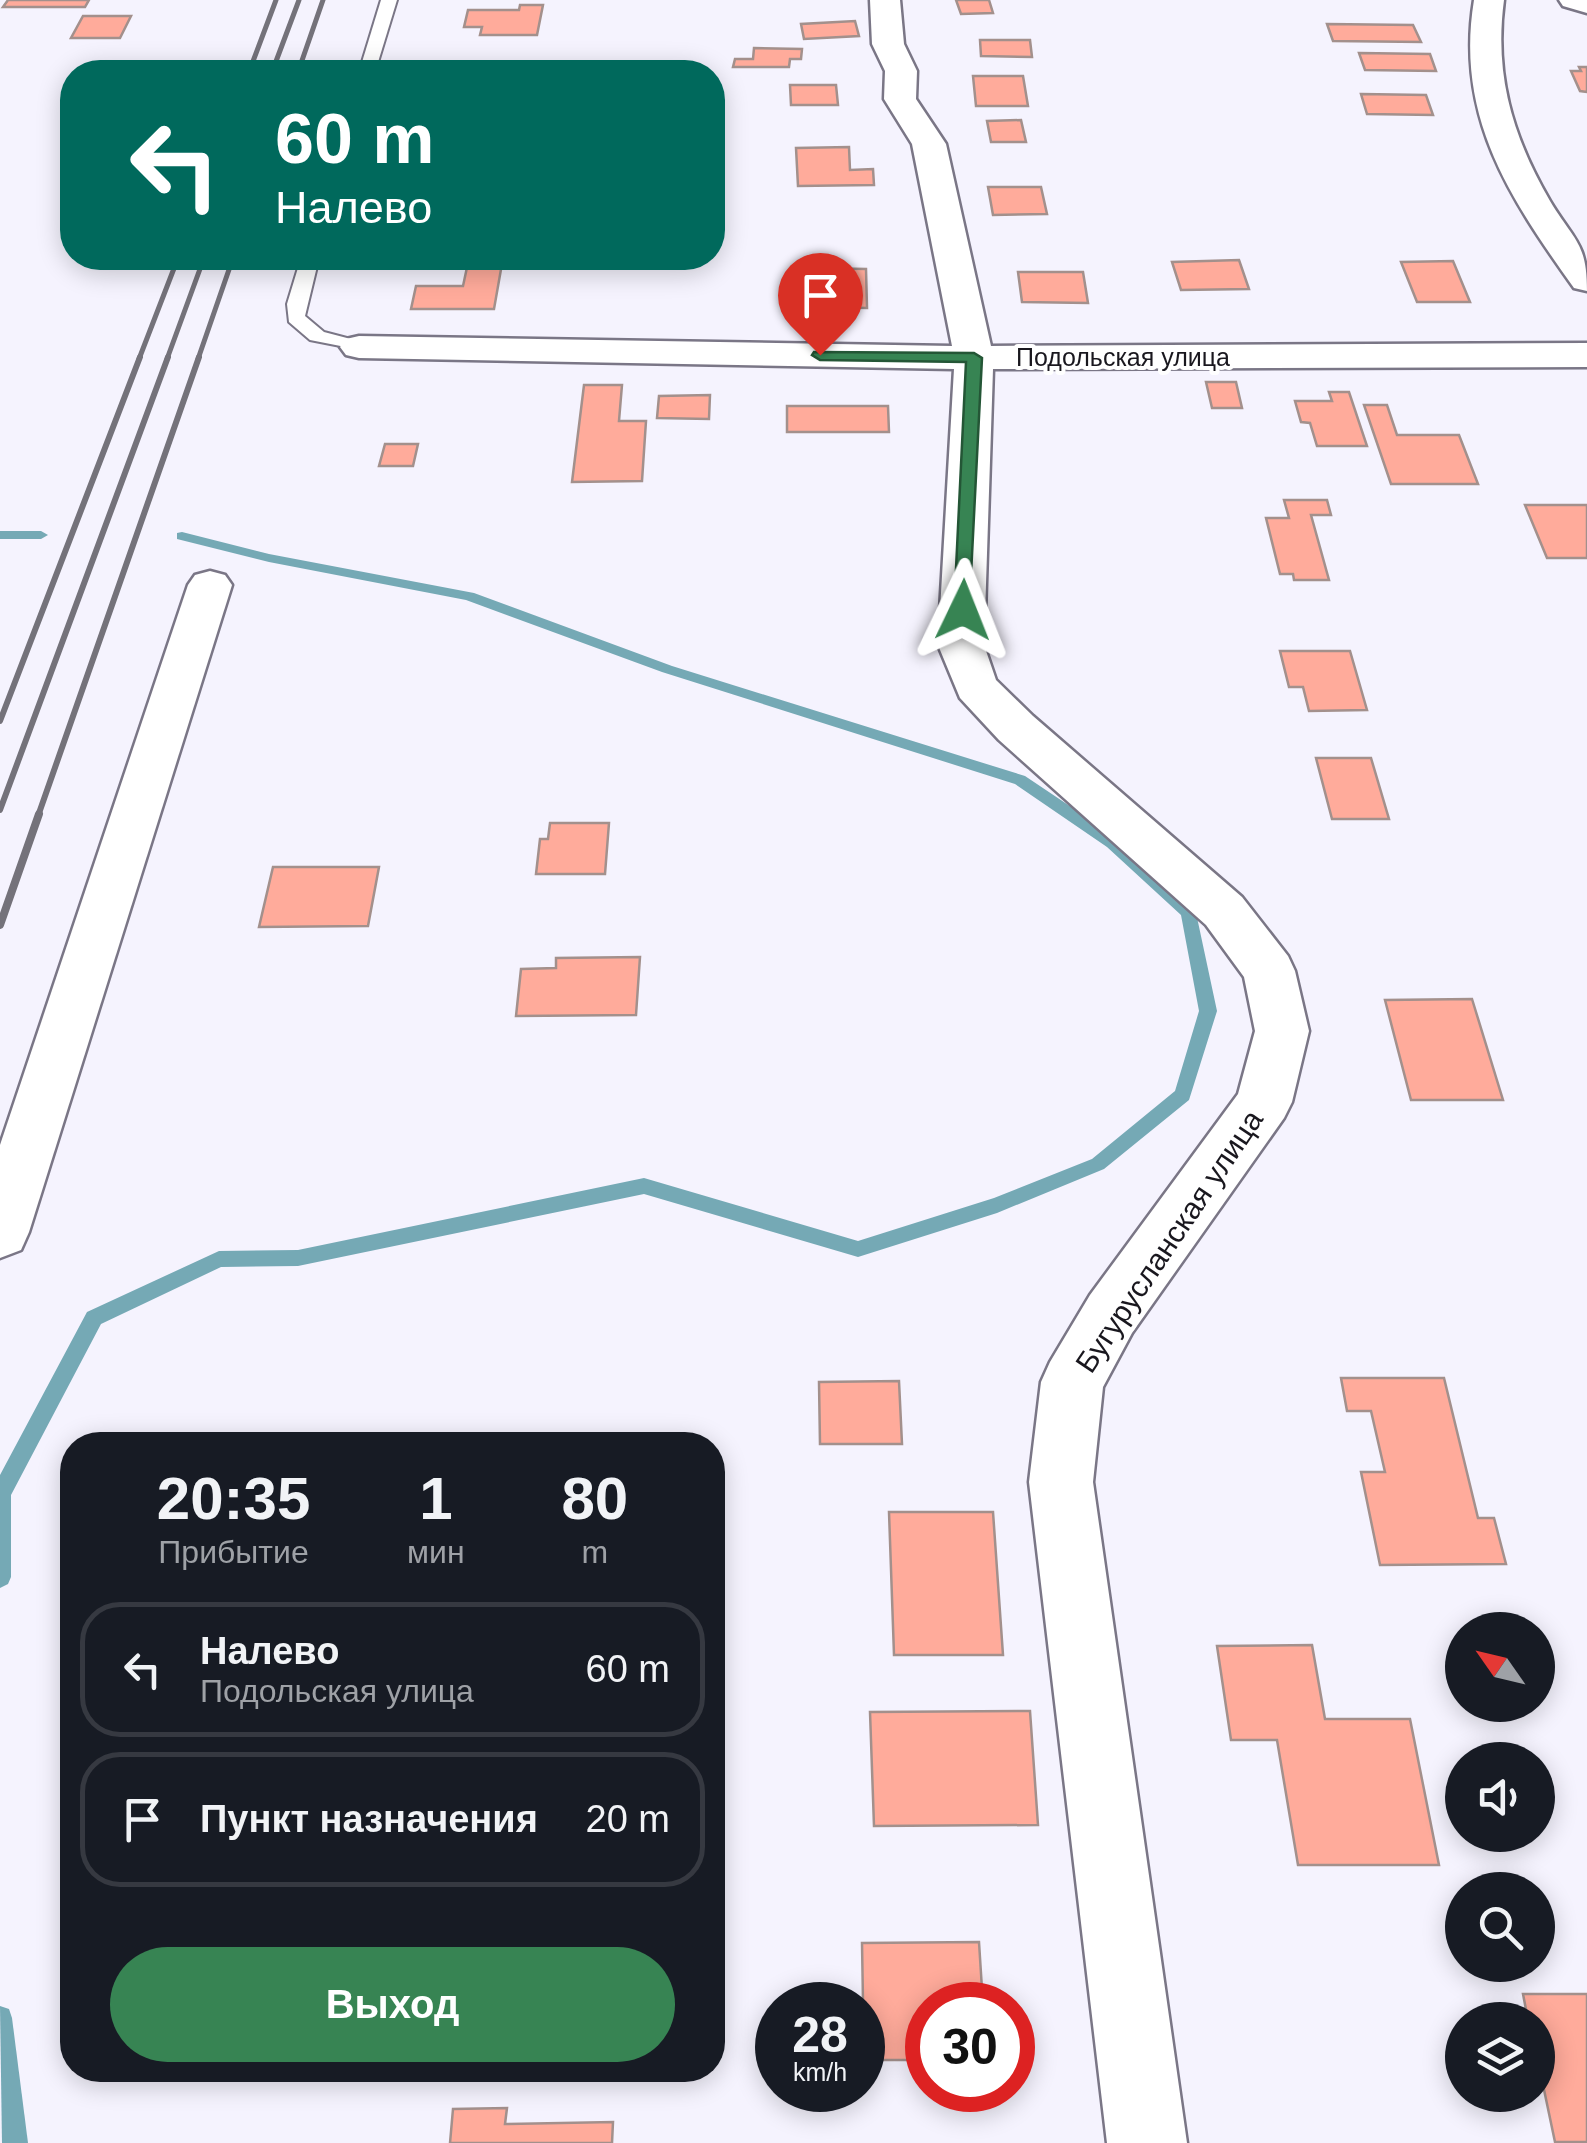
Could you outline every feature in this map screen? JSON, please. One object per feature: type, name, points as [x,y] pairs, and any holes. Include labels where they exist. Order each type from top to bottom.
[{"type":"street","name":"Бугурусланская улица","points":[[886,0],[888,44],[901,70],[900,99],[929,144],[974,358],[962,646],[976,687],[1016,728],[1224,911],[1269,971],[1282,1031],[1264,1102],[1111,1314],[1072,1382],[1061,1482],[1147,2143]]},
{"type":"street","points":[[1490,0],[1483,48],[1498,135],[1549,230],[1587,280]]},
{"type":"street","points":[[1574,0],[1587,4]]},
{"type":"street","name":"Подольская улица","points":[[358,347],[974,358],[1587,355]]},
{"type":"street","points":[[0,1232],[210,584]]},
{"type":"lane","points":[[371,60],[390,0]]},
{"type":"lane","points":[[307,270],[296,318],[316,336],[358,347]]},
{"type":"building","points":[[8,0],[89,0],[85,7],[3,7]]},
{"type":"building","points":[[956,0],[989,0],[993,13],[961,14]]},
{"type":"building","points":[[520,5],[543,5],[537,35],[480,35],[482,27],[464,27],[468,10],[519,10]]},
{"type":"building","points":[[83,16],[131,16],[120,38],[71,38]]},
{"type":"building","points":[[855,21],[859,36],[804,39],[801,24]]},
{"type":"building","points":[[1327,24],[1413,25],[1421,42],[1333,41]]},
{"type":"building","points":[[980,40],[1030,40],[1032,57],[981,56]]},
{"type":"building","points":[[754,48],[802,49],[801,59],[790,59],[789,67],[733,67],[735,59],[753,59]]},
{"type":"building","points":[[1359,53],[1430,54],[1436,71],[1365,70]]},
{"type":"building","points":[[1579,67],[1587,67],[1587,92],[1580,91],[1571,71],[1581,71]]},
{"type":"building","points":[[973,76],[1023,76],[1028,106],[976,106]]},
{"type":"building","points":[[790,85],[836,85],[838,105],[791,105]]},
{"type":"building","points":[[1361,94],[1426,95],[1433,115],[1367,114]]},
{"type":"building","points":[[1021,120],[1026,142],[991,142],[987,121]]},
{"type":"building","points":[[849,147],[850,170],[873,169],[874,185],[798,186],[796,148]]},
{"type":"building","points":[[988,187],[1041,187],[1047,214],[993,215]]},
{"type":"building","points":[[1239,260],[1249,289],[1181,290],[1172,262]]},
{"type":"building","points":[[1453,261],[1470,302],[1417,302],[1401,262]]},
{"type":"building","points":[[814,268],[866,269],[867,308],[815,307],[816,290],[803,290],[803,272],[815,272]]},
{"type":"building","points":[[466,270],[501,270],[494,309],[411,309],[416,286],[463,286]]},
{"type":"building","points":[[1018,272],[1083,272],[1088,303],[1022,302]]},
{"type":"building","points":[[1206,382],[1236,382],[1242,408],[1212,408]]},
{"type":"building","points":[[584,385],[622,385],[619,421],[646,421],[642,481],[572,482]]},
{"type":"building","points":[[1329,392],[1349,392],[1367,446],[1317,446],[1310,423],[1301,422],[1295,401],[1332,401]]},
{"type":"building","points":[[710,395],[709,419],[657,418],[659,396]]},
{"type":"building","points":[[1364,405],[1387,405],[1397,435],[1459,435],[1478,484],[1391,484]]},
{"type":"building","points":[[787,406],[888,406],[889,432],[787,432]]},
{"type":"building","points":[[385,444],[418,444],[413,466],[379,466]]},
{"type":"building","points":[[1284,500],[1327,500],[1331,515],[1311,515],[1329,580],[1294,580],[1293,574],[1280,574],[1266,518],[1289,518]]},
{"type":"building","points":[[1525,505],[1587,505],[1587,558],[1547,558]]},
{"type":"building","points":[[1280,651],[1350,651],[1367,710],[1309,711],[1303,687],[1289,687]]},
{"type":"building","points":[[1316,758],[1371,758],[1389,819],[1332,819]]},
{"type":"building","points":[[550,823],[609,823],[605,874],[536,874],[540,839],[548,839]]},
{"type":"building","points":[[273,867],[379,867],[368,926],[259,927]]},
{"type":"building","points":[[640,957],[636,1015],[516,1016],[521,969],[556,968],[556,958]]},
{"type":"building","points":[[1472,999],[1503,1100],[1411,1100],[1385,1000]]},
{"type":"building","points":[[1341,1378],[1444,1378],[1478,1518],[1494,1518],[1506,1564],[1380,1565],[1361,1472],[1385,1472],[1371,1411],[1347,1411]]},
{"type":"building","points":[[899,1381],[902,1444],[820,1444],[819,1382]]},
{"type":"building","points":[[889,1512],[993,1512],[1003,1655],[894,1655]]},
{"type":"building","points":[[1312,1645],[1325,1719],[1410,1719],[1439,1865],[1298,1865],[1277,1740],[1231,1740],[1217,1646]]},
{"type":"building","points":[[1030,1711],[1038,1825],[874,1826],[870,1712]]},
{"type":"building","points":[[979,1942],[982,1982],[905,1982],[905,2060],[885,2060],[885,1982],[863,1982],[862,1943]]},
{"type":"building","points":[[1523,1994],[1587,1994],[1587,2142],[1555,2142],[1549,2112],[1555,2112],[1555,2002],[1525,2002]]},
{"type":"building","points":[[507,2108],[505,2124],[613,2122],[612,2143],[450,2143],[453,2109]]},
{"type":"waterway","points":[[0,535],[41,535]]},
{"type":"waterway","points":[[0,1577],[1,1494],[94,1318],[219,1259],[298,1258],[644,1186],[858,1249],[997,1205],[1098,1164],[1183,1095],[1208,1011],[1189,912],[1113,843],[1020,780],[667,669],[469,596],[269,558],[182,536]]},
{"type":"waterway","points":[[0,2018],[15,2143]]},
{"type":"railway","points":[[254,60],[276,0]]},
{"type":"railway","points":[[276,60],[299,0]]},
{"type":"railway","points":[[302,60],[323,0]]},
{"type":"railway","points":[[139,359],[173,270]]},
{"type":"railway","points":[[167,359],[200,270]]},
{"type":"railway","points":[[198,359],[229,270]]},
{"type":"railway","points":[[0,721],[140,357]]},
{"type":"railway","points":[[0,810],[168,357]]},
{"type":"railway","points":[[38,816],[199,357]]},
{"type":"railway","points":[[0,925],[39,814]]},
{"type":"route","points":[[820,355],[974,358],[963,610]]}]
